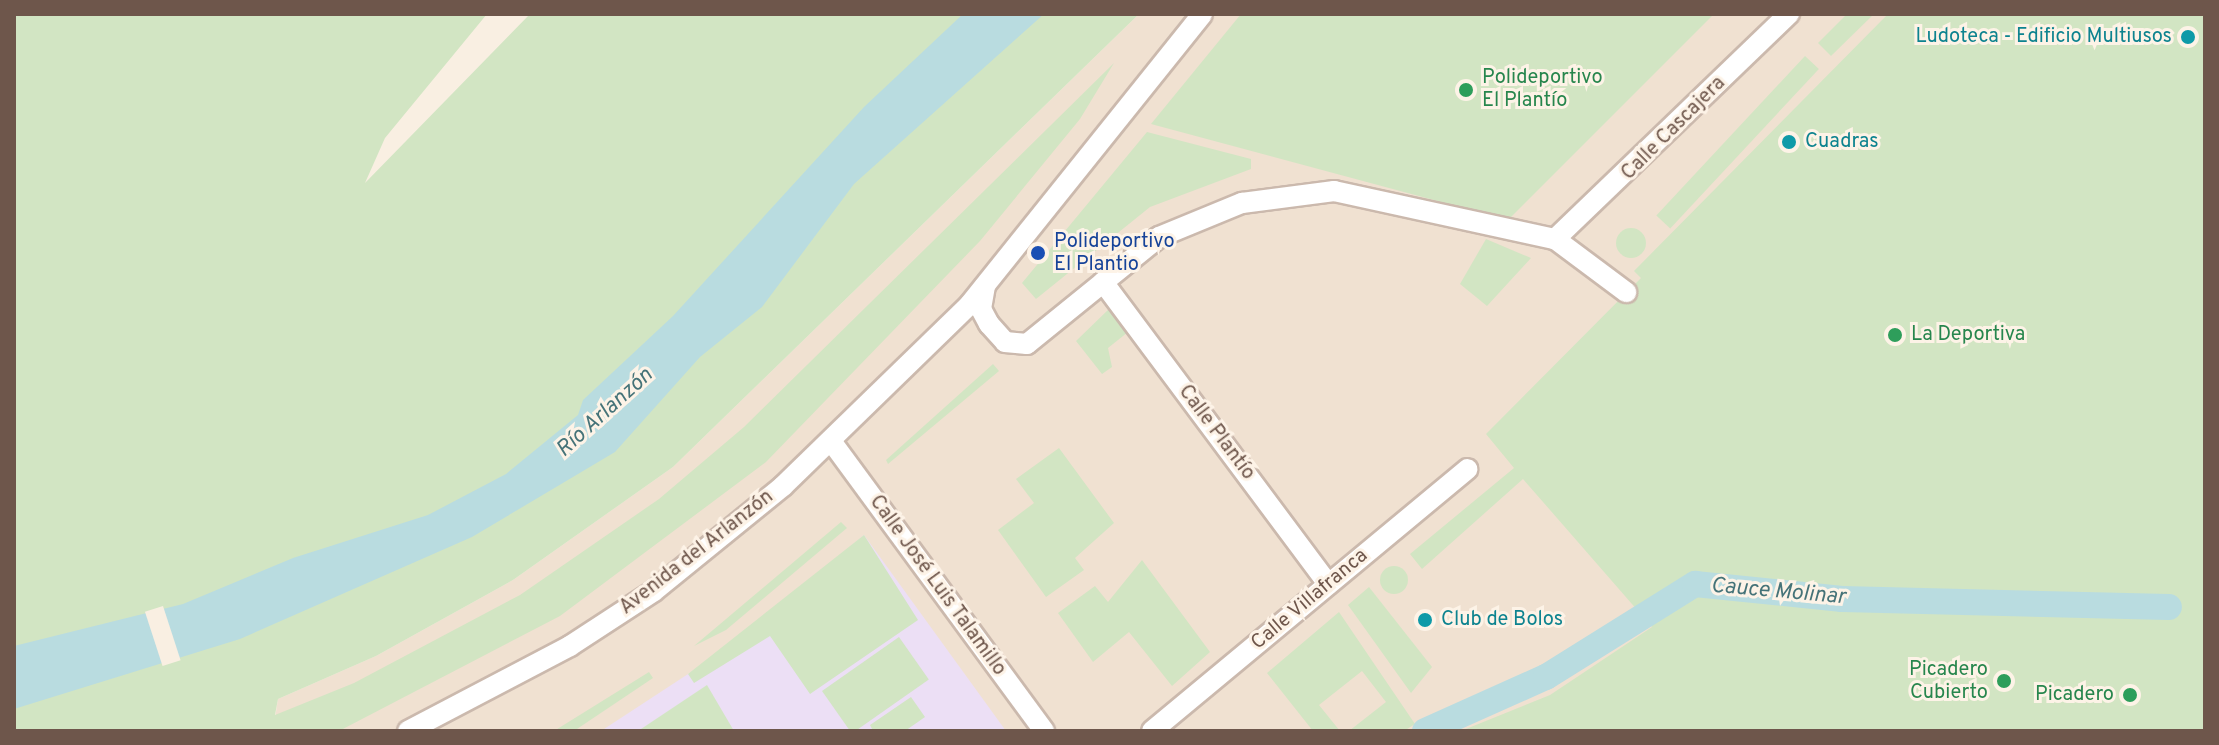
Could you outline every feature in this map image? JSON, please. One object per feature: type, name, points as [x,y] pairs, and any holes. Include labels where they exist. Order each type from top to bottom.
[{"type":"street","name":"Avenida del Arlanzón","points":[[408,731],[570,646],[654,591],[831,441],[985,286],[1202,14]]},
{"type":"street","name":"Calle Cascajera","points":[[1555,239],[1789,14]]},
{"type":"street","points":[[985,286],[981,309],[989,324],[1005,342],[1027,344],[1159,237],[1196,219],[1302,191],[1405,202],[1555,239],[1626,292]]},
{"type":"street","name":"Calle Plantío","points":[[1103,282],[1328,584]]},
{"type":"street","points":[[949,325],[974,318],[989,324]]},
{"type":"street","name":"Calle José Luis Talamillo","points":[[831,441],[1044,731]]},
{"type":"street","name":"Calle Villafranca","points":[[1152,731],[1468,469]]},
{"type":"street","points":[[1172,714],[1185,731]]},
{"type":"shaded area","points":[[1139,14],[2205,14],[2205,731],[273,731],[278,699],[376,656],[513,580],[673,467]]},
{"type":"shaded area","points":[[864,535],[1006,731],[601,731],[737,642]]},
{"type":"green space","points":[[14,14],[487,14],[385,138],[365,183],[530,14],[1139,14],[673,467],[513,580],[376,656],[278,699],[275,715],[354,683],[520,595],[659,499],[744,427],[1114,63],[1080,119],[980,241],[766,462],[560,616],[339,731],[14,731]]},
{"type":"green space","points":[[1241,14],[1714,14],[1508,220],[1151,124]]},
{"type":"green space","points":[[1847,14],[1874,14],[1831,56],[1818,43]]},
{"type":"green space","name":"La Deportiva","points":[[1888,14],[2205,14],[2205,731],[1461,731],[1550,695],[1652,627],[1523,479],[1422,569],[1410,554],[1514,468],[1486,434],[1641,278],[1634,271]]},
{"type":"green space","points":[[1805,56],[1819,69],[1670,228],[1656,215]]},
{"type":"green space","points":[[1147,132],[1251,159],[1251,169],[1150,207],[1036,299],[1022,283]]},
{"type":"green space","points":[[1631,228],[1637,229],[1645,237],[1645,249],[1637,257],[1631,258],[1625,257],[1617,249],[1616,243],[1617,237],[1625,229]]},
{"type":"green space","points":[[1486,239],[1531,258],[1487,306],[1460,284]]},
{"type":"green space","points":[[1110,308],[1128,332],[1108,348],[1112,367],[1102,374],[1076,341]]},
{"type":"green space","points":[[993,364],[999,371],[888,464],[886,460]]},
{"type":"green space","points":[[1059,448],[1114,523],[1075,558],[1084,570],[1046,597],[998,530],[1034,503],[1016,479]]},
{"type":"green space","points":[[841,522],[847,528],[726,630],[694,646]]},
{"type":"green space","points":[[864,535],[918,620],[810,694],[770,636],[694,683],[688,674]]},
{"type":"green space","points":[[1142,560],[1210,652],[1172,686],[1129,632],[1093,662],[1058,613],[1095,586],[1108,602]]},
{"type":"green space","points":[[1394,566],[1404,570],[1408,580],[1404,590],[1394,594],[1384,590],[1380,580],[1384,570]]},
{"type":"green space","points":[[1369,587],[1432,667],[1411,693],[1348,605]]},
{"type":"green space","points":[[1339,612],[1415,724],[1404,731],[1349,731],[1386,702],[1362,671],[1319,705],[1340,731],[1313,731],[1267,673]]},
{"type":"green space","points":[[899,637],[929,680],[855,731],[850,731],[822,691]]},
{"type":"green space","points":[[649,672],[653,678],[574,731],[554,731]]},
{"type":"green space","points":[[707,685],[734,731],[638,731]]},
{"type":"green space","points":[[911,697],[925,717],[905,731],[873,731],[870,725]]},
{"type":"water","name":"Río Arlanzón","points":[[963,14],[1044,14],[854,184],[762,307],[700,357],[615,452],[472,537],[240,639],[14,709],[14,646],[183,604],[293,558],[428,515],[506,474],[578,415],[583,400],[673,316],[864,107]]},
{"type":"pier","points":[[163,606],[181,660],[163,666],[145,612]]},
{"type":"waterway","name":"Cauce Molinar","points":[[1425,731],[1546,677],[1695,584],[1842,599],[2169,607]]},
{"type":"place","name":"Ludoteca - Edificio Multiusos","points":[[2188,37]]},
{"type":"place","name":"Polideportivo El Plantío","points":[[1466,90]]},
{"type":"place","name":"Cuadras","points":[[1789,142]]},
{"type":"place","name":"Polideportivo El Plantio","points":[[1038,253]]},
{"type":"place","name":"La Deportiva","points":[[1895,335]]},
{"type":"place","name":"Club de Bolos","points":[[1425,620]]},
{"type":"place","name":"Picadero Cubierto","points":[[2004,681]]},
{"type":"place","name":"Picadero","points":[[2130,695]]}]
